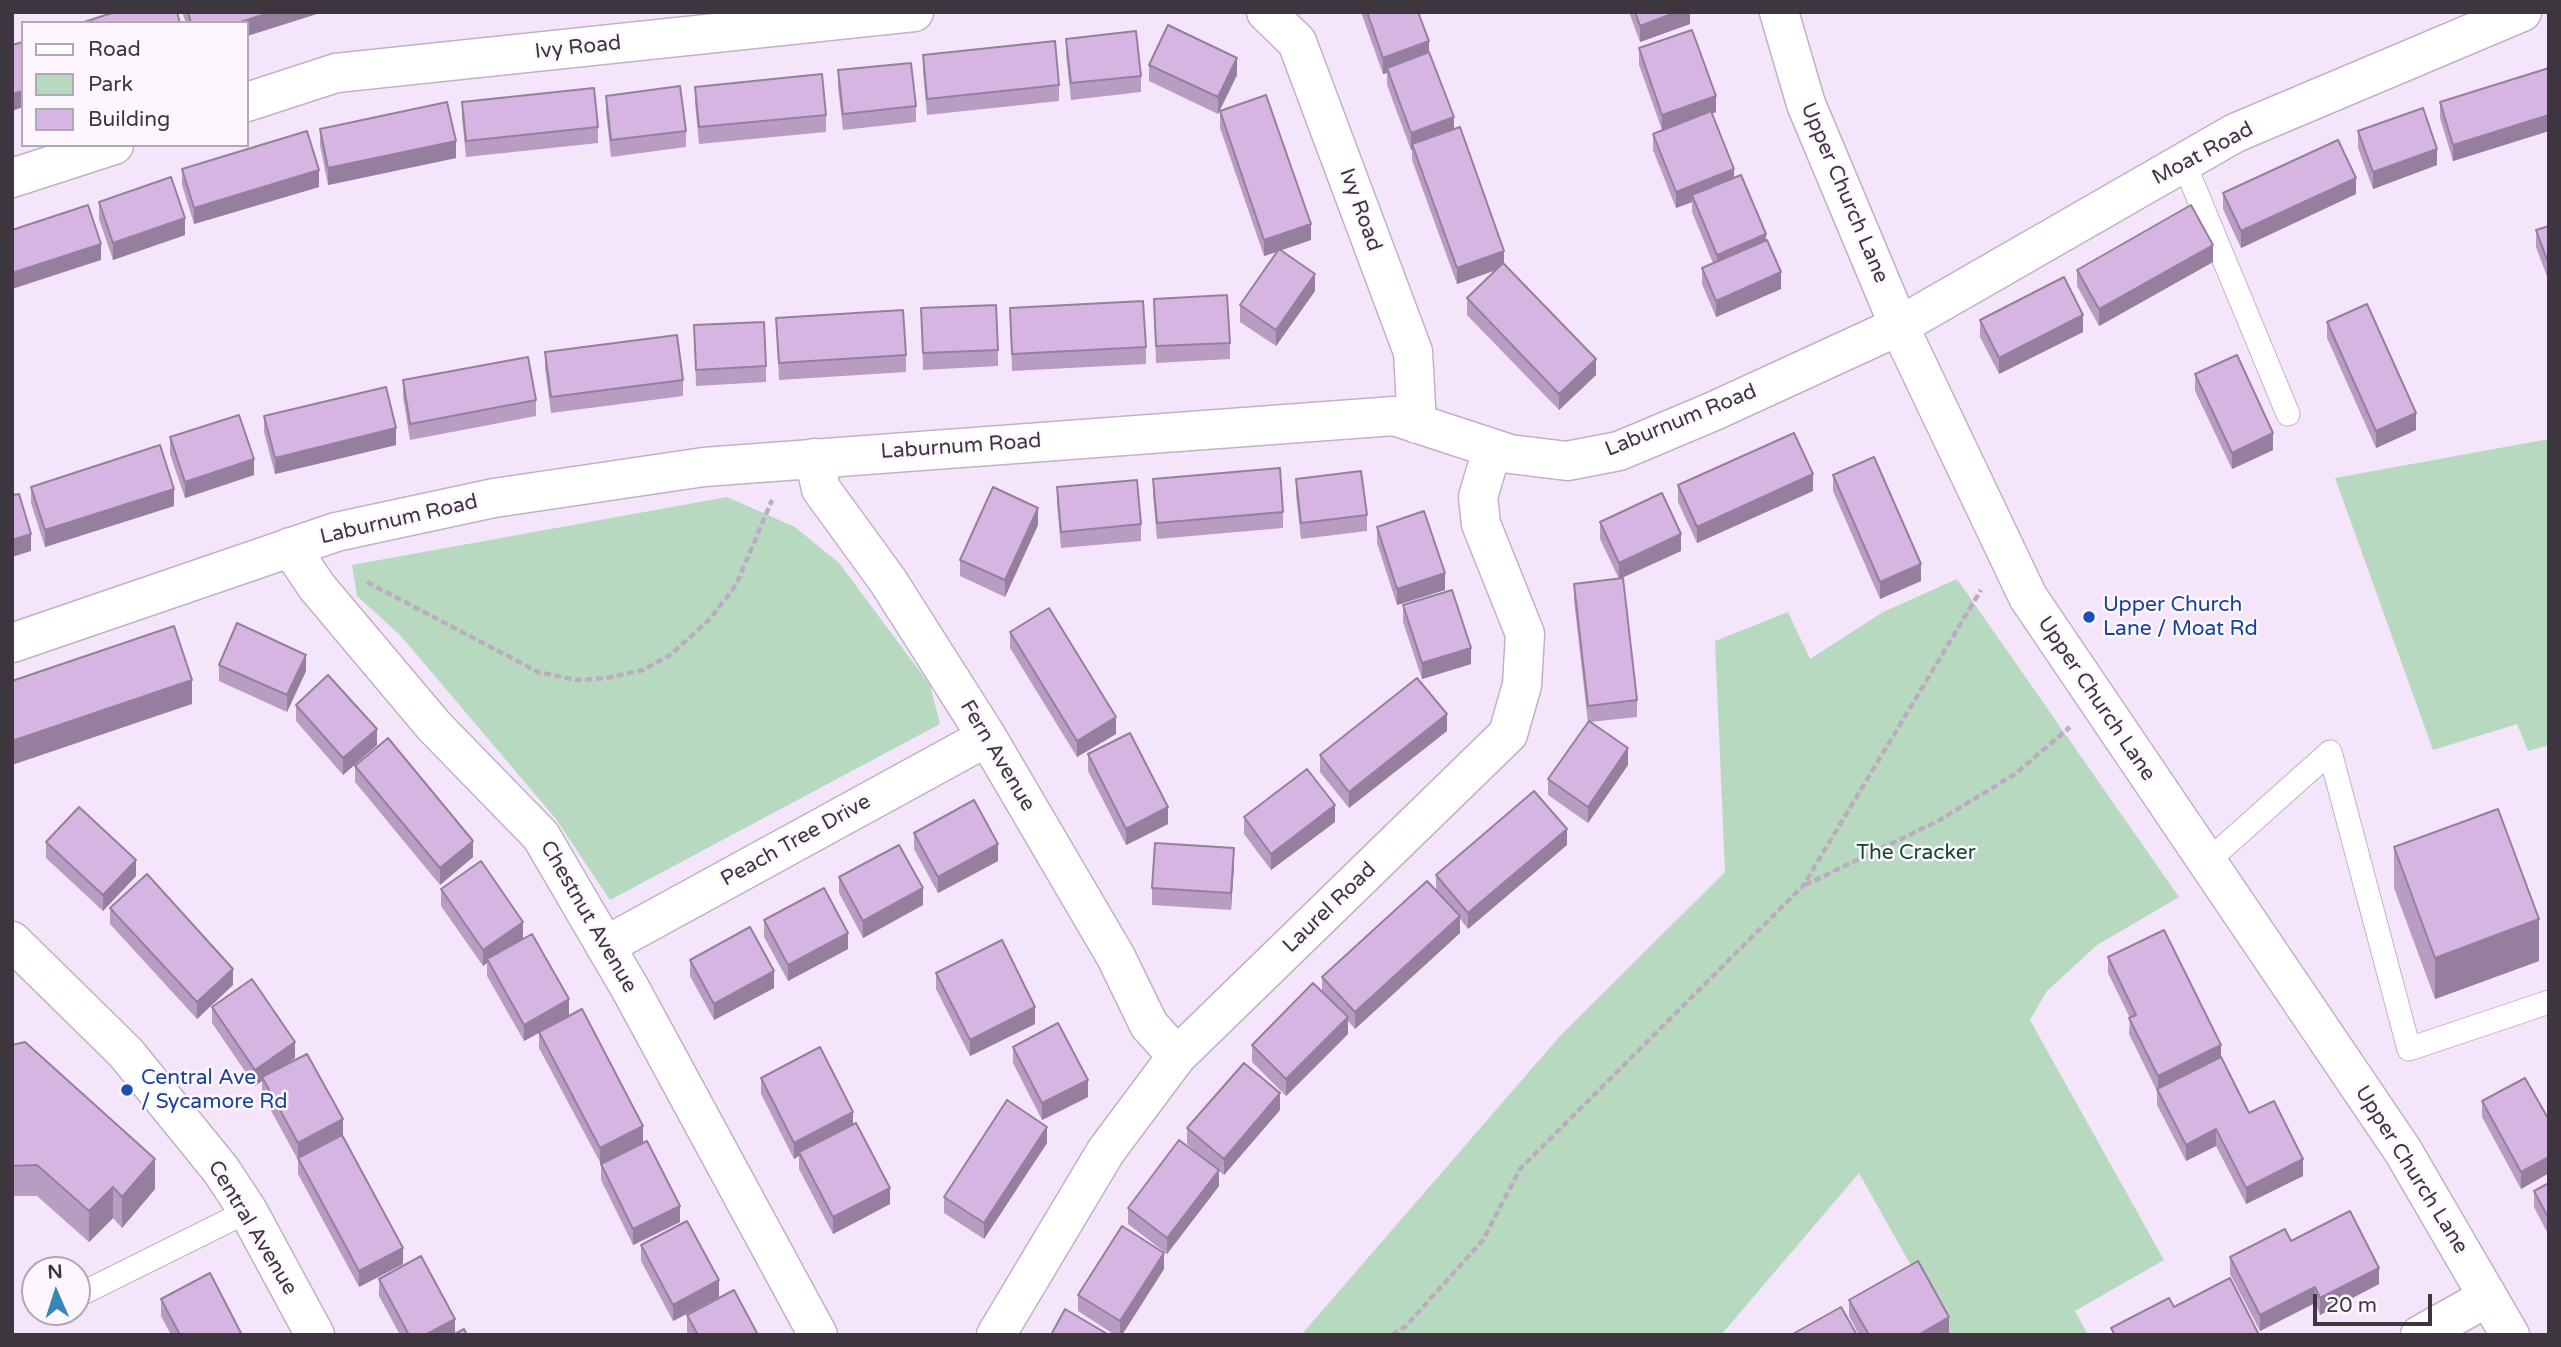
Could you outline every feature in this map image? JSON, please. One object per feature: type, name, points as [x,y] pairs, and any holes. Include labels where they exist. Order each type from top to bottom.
[{"type":"street","name":"Ivy Road","points":[[248,102],[337,73],[914,12]]},
{"type":"street","name":"Ivy Road","points":[[1266,12],[1297,42],[1413,352],[1417,424]]},
{"type":"street","name":"Upper Church Lane","points":[[1779,12],[1806,104],[1899,326],[2028,597],[2403,1151],[2510,1335]]},
{"type":"street","name":"Moat Road","points":[[1899,326],[2235,133],[2522,12]]},
{"type":"street","points":[[12,178],[108,147]]},
{"type":"street","name":"Laburnum Road","points":[[12,643],[336,532],[494,498],[704,467],[818,473],[1394,416],[1492,450],[1567,461],[1619,451],[1714,411],[1899,326]]},
{"type":"street","name":"Laurel Road","points":[[996,1335],[1106,1151],[1177,1056],[1508,734],[1521,685],[1525,634],[1481,524],[1478,497],[1492,450]]},
{"type":"street","name":"Fern Avenue","points":[[818,473],[987,737],[1116,957],[1149,1025],[1177,1056]]},
{"type":"street","name":"Chestnut Avenue","points":[[290,547],[317,587],[434,726],[541,836],[605,946],[817,1335]]},
{"type":"street","name":"Peach Tree Drive","points":[[605,946],[987,737]]},
{"type":"street","name":"Central Avenue","points":[[14,945],[126,1054],[221,1170],[248,1211],[315,1335]]},
{"type":"street","points":[[2420,1335],[2488,1297]]},
{"type":"lane","points":[[2184,163],[2288,414]]},
{"type":"lane","points":[[2208,861],[2330,752],[2409,1049],[2549,1002]]},
{"type":"lane","points":[[91,1289],[248,1211]]},
{"type":"path","points":[[317,587],[344,571],[538,671],[576,680],[606,678],[643,670],[670,655],[709,620],[736,584],[774,494],[818,473]]},
{"type":"path","points":[[1392,1335],[1406,1326],[1483,1240],[1520,1169],[1803,886],[1984,583]]},
{"type":"path","points":[[1803,886],[1938,821],[2015,774],[2073,724]]},
{"type":"green space","points":[[2549,439],[2549,745],[2528,751],[2517,724],[2433,750],[2335,478]]},
{"type":"green space","points":[[727,497],[795,527],[839,563],[930,685],[940,724],[610,900],[556,819],[400,635],[357,596],[352,565]]},
{"type":"green space","name":"The Cracker","points":[[1957,579],[2179,897],[2097,945],[2047,991],[2030,1020],[2164,1260],[2075,1311],[2088,1335],[1950,1335],[1859,1173],[1721,1335],[1301,1335],[1560,1036],[1725,872],[1715,641],[1788,612],[1810,659],[1883,612]]},
{"type":"building","points":[[115,12],[177,12],[179,21],[87,21]]},
{"type":"building","points":[[188,12],[271,12],[244,21],[190,21]]},
{"type":"building","points":[[1367,12],[1418,12],[1429,41],[1383,58]]},
{"type":"building","points":[[1635,12],[1677,12],[1640,26]]},
{"type":"building","points":[[1168,25],[1237,58],[1218,97],[1149,65]]},
{"type":"building","points":[[1692,30],[1716,96],[1662,115],[1639,48]]},
{"type":"building","points":[[1136,31],[1141,76],[1071,83],[1066,39]]},
{"type":"building","points":[[1055,41],[1059,85],[927,99],[923,55]]},
{"type":"building","points":[[21,43],[21,92],[12,94],[12,45]]},
{"type":"building","points":[[1429,52],[1454,117],[1411,133],[1387,68]]},
{"type":"building","points":[[911,63],[916,106],[843,114],[838,70]]},
{"type":"building","points":[[2549,68],[2549,115],[2453,145],[2440,102]]},
{"type":"building","points":[[822,74],[826,115],[699,127],[695,87]]},
{"type":"building","points":[[680,86],[686,131],[611,140],[606,96]]},
{"type":"building","points":[[594,88],[598,127],[466,141],[462,102]]},
{"type":"building","points":[[1266,95],[1311,224],[1264,240],[1220,111]]},
{"type":"building","points":[[447,102],[456,141],[328,168],[320,129]]},
{"type":"building","points":[[2423,108],[2437,149],[2373,172],[2358,131]]},
{"type":"building","points":[[1711,111],[1734,169],[1676,192],[1653,134]]},
{"type":"building","points":[[1460,127],[1504,251],[1457,268],[1412,144]]},
{"type":"building","points":[[307,131],[319,170],[194,208],[182,169]]},
{"type":"building","points":[[2338,140],[2356,178],[2241,231],[2223,193]]},
{"type":"building","points":[[1741,175],[1766,234],[1717,255],[1692,195]]},
{"type":"building","points":[[171,177],[185,218],[113,243],[99,202]]},
{"type":"building","points":[[88,205],[101,244],[12,273],[12,230]]},
{"type":"building","points":[[2191,205],[2213,245],[2099,309],[2077,270]]},
{"type":"building","points":[[2549,226],[2549,265],[2536,230]]},
{"type":"building","points":[[1767,240],[1781,272],[1716,301],[1702,268]]},
{"type":"building","points":[[1279,249],[1315,274],[1276,330],[1240,305]]},
{"type":"building","points":[[1503,263],[1596,359],[1559,394],[1467,298]]},
{"type":"building","points":[[2064,277],[2083,315],[1999,358],[1980,320]]},
{"type":"building","points":[[1227,295],[1230,343],[1156,346],[1154,299]]},
{"type":"building","points":[[1143,301],[1146,347],[1012,354],[1010,308]]},
{"type":"building","points":[[2367,304],[2416,413],[2376,431],[2327,322]]},
{"type":"building","points":[[996,305],[998,350],[923,353],[921,308]]},
{"type":"building","points":[[903,310],[906,355],[779,363],[776,318]]},
{"type":"building","points":[[764,322],[766,366],[696,370],[694,325]]},
{"type":"building","points":[[677,335],[683,380],[551,397],[545,352]]},
{"type":"building","points":[[2237,355],[2273,433],[2232,453],[2195,374]]},
{"type":"building","points":[[528,357],[536,400],[410,424],[403,380]]},
{"type":"building","points":[[386,387],[396,428],[275,458],[264,416]]},
{"type":"building","points":[[239,415],[254,459],[185,482],[170,437]]},
{"type":"building","points":[[1794,433],[1813,474],[1697,527],[1678,485]]},
{"type":"building","points":[[160,445],[174,489],[45,530],[31,487]]},
{"type":"building","points":[[1874,457],[1921,564],[1880,582],[1833,475]]},
{"type":"building","points":[[1280,468],[1283,512],[1157,523],[1153,479]]},
{"type":"building","points":[[1361,471],[1367,515],[1301,523],[1296,479]]},
{"type":"building","points":[[1137,480],[1141,524],[1061,532],[1057,487]]},
{"type":"building","points":[[993,487],[1038,508],[1005,580],[960,560]]},
{"type":"building","points":[[1662,493],[1681,534],[1619,563],[1600,522]]},
{"type":"building","points":[[19,494],[31,534],[12,540],[12,495]]},
{"type":"building","points":[[1424,511],[1445,573],[1397,589],[1377,527]]},
{"type":"building","points":[[1623,578],[1637,700],[1588,706],[1574,584]]},
{"type":"building","points":[[1452,590],[1471,648],[1422,663],[1403,605]]},
{"type":"building","points":[[1049,608],[1116,717],[1077,741],[1010,632]]},
{"type":"building","points":[[237,623],[306,655],[287,695],[219,665]]},
{"type":"building","points":[[174,626],[192,680],[12,741],[12,681]]},
{"type":"building","points":[[328,675],[377,729],[343,758],[296,705]]},
{"type":"building","points":[[1417,678],[1447,714],[1349,792],[1320,755]]},
{"type":"building","points":[[1589,721],[1628,748],[1588,807],[1548,779]]},
{"type":"building","points":[[1130,733],[1168,807],[1126,829],[1088,754]]},
{"type":"building","points":[[388,738],[473,841],[440,868],[355,766]]},
{"type":"building","points":[[1307,769],[1335,805],[1271,854],[1244,817]]},
{"type":"building","points":[[1534,791],[1567,829],[1468,913],[1436,875]]},
{"type":"building","points":[[974,800],[998,844],[938,877],[914,833]]},
{"type":"building","points":[[79,807],[136,860],[103,895],[46,842]]},
{"type":"building","points":[[2498,809],[2539,919],[2435,958],[2394,847]]},
{"type":"building","points":[[1155,843],[1234,848],[1231,893],[1152,888]]},
{"type":"building","points":[[899,845],[923,888],[863,921],[839,877]]},
{"type":"building","points":[[481,861],[523,922],[483,950],[441,889]]},
{"type":"building","points":[[147,874],[233,969],[197,1002],[110,908]]},
{"type":"building","points":[[1427,881],[1460,916],[1355,1012],[1322,977]]},
{"type":"building","points":[[824,888],[848,933],[788,965],[764,920]]},
{"type":"building","points":[[750,927],[774,971],[714,1004],[690,960]]},
{"type":"building","points":[[2164,930],[2221,1045],[2158,1076],[2129,1018],[2136,1015],[2108,957]]},
{"type":"building","points":[[532,934],[569,999],[524,1025],[487,959]]},
{"type":"building","points":[[1002,940],[1035,1007],[970,1040],[936,973]]},
{"type":"building","points":[[252,979],[295,1042],[255,1070],[212,1007]]},
{"type":"building","points":[[1313,983],[1348,1017],[1286,1079],[1252,1045]]},
{"type":"building","points":[[582,1009],[643,1126],[600,1148],[539,1032]]},
{"type":"building","points":[[1058,1023],[1088,1080],[1042,1103],[1013,1047]]},
{"type":"building","points":[[25,1042],[155,1159],[122,1197],[113,1187],[89,1211],[37,1165],[12,1166],[12,1045]]},
{"type":"building","points":[[820,1047],[853,1112],[794,1143],[761,1078]]},
{"type":"building","points":[[307,1054],[343,1119],[298,1143],[262,1077]]},
{"type":"building","points":[[2221,1057],[2249,1113],[2274,1101],[2303,1159],[2246,1188],[2216,1129],[2186,1145],[2157,1089]]},
{"type":"building","points":[[1244,1063],[1280,1093],[1224,1159],[1187,1128]]},
{"type":"building","points":[[2525,1078],[2549,1120],[2549,1157],[2521,1172],[2482,1101]]},
{"type":"building","points":[[1007,1100],[1047,1127],[984,1223],[944,1197]]},
{"type":"building","points":[[856,1123],[890,1188],[833,1217],[799,1152]]},
{"type":"building","points":[[342,1135],[403,1248],[359,1271],[298,1158]]},
{"type":"building","points":[[1179,1140],[1219,1170],[1167,1238],[1128,1208]]},
{"type":"building","points":[[647,1141],[680,1206],[633,1229],[601,1164]]},
{"type":"building","points":[[2549,1183],[2549,1219],[2534,1191]]},
{"type":"building","points":[[2350,1211],[2379,1268],[2320,1298],[2315,1287],[2260,1315],[2230,1257],[2285,1229],[2291,1241]]},
{"type":"building","points":[[687,1221],[719,1280],[673,1305],[641,1245]]},
{"type":"building","points":[[1122,1226],[1164,1253],[1120,1321],[1078,1295]]},
{"type":"building","points":[[421,1256],[455,1319],[425,1335],[409,1335],[379,1279]]},
{"type":"building","points":[[1918,1261],[1949,1317],[1918,1335],[1869,1335],[1849,1300]]},
{"type":"building","points":[[210,1273],[242,1335],[180,1335],[161,1299]]},
{"type":"building","points":[[2230,1278],[2259,1335],[2115,1335],[2111,1328],[2169,1298],[2174,1307]]},
{"type":"building","points":[[734,1290],[758,1335],[698,1335],[687,1315]]},
{"type":"building","points":[[1841,1307],[1857,1335],[1791,1335]]},
{"type":"building","points":[[1065,1309],[1109,1335],[1051,1335]]},
{"type":"building","points":[[464,1329],[467,1335],[453,1335]]},
{"type":"place","name":"Upper Church Lane / Moat Rd","points":[[2089,617]]},
{"type":"place","name":"Central Ave / Sycamore Rd","points":[[127,1090]]}]
